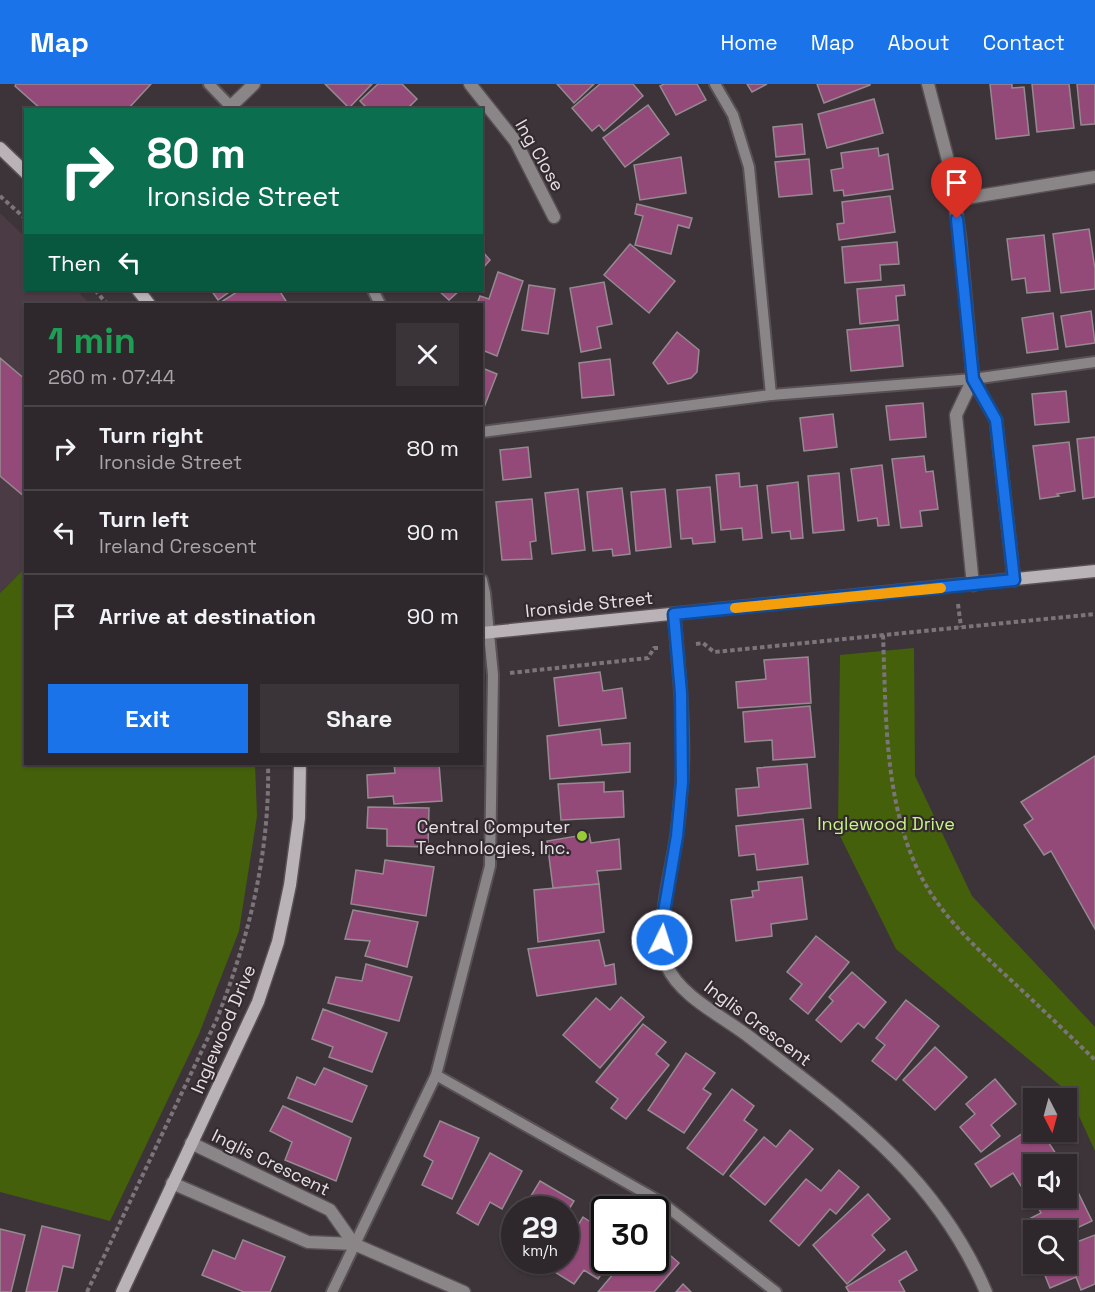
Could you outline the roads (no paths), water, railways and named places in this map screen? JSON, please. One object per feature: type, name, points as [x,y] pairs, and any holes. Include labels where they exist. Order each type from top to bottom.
[{"type":"street","points":[[231,108],[254,84]]},
{"type":"street","name":"Ing Close","points":[[470,84],[516,142],[554,217]]},
{"type":"street","points":[[928,84],[943,137],[954,200],[973,379],[996,420],[1014,580]]},
{"type":"street","points":[[0,148],[24,171]]},
{"type":"street","points":[[954,200],[1095,177]]},
{"type":"street","points":[[139,291],[148,303]]},
{"type":"street","points":[[973,379],[956,415],[974,585]]},
{"type":"street","name":"Ironside Street","points":[[485,633],[1095,571]]},
{"type":"street","name":"Inglis Crescent","points":[[674,614],[681,693],[682,747],[677,836],[663,924],[663,954],[667,965],[681,987],[750,1037],[885,1145],[907,1168],[941,1211],[958,1237],[986,1292]]},
{"type":"street","name":"Inglewood Drive","points":[[122,1292],[258,1002],[278,942],[290,885],[299,818],[300,765]]},
{"type":"street","name":"Inglis Crescent","points":[[191,1143],[330,1210],[354,1244]]},
{"type":"street","points":[[172,1183],[308,1242],[354,1244],[464,1292]]},
{"type":"lane","points":[[209,84],[231,108]]},
{"type":"lane","points":[[715,84],[733,115],[749,167],[771,395]]},
{"type":"lane","points":[[483,432],[771,395],[973,379],[1095,362]]},
{"type":"lane","points":[[332,1292],[436,1075],[490,866],[494,675],[485,633],[483,584]]},
{"type":"lane","points":[[436,1075],[661,1202],[776,1292]]},
{"type":"place","name":"Central Computer Technologies, Inc.","points":[[582,836]]}]
